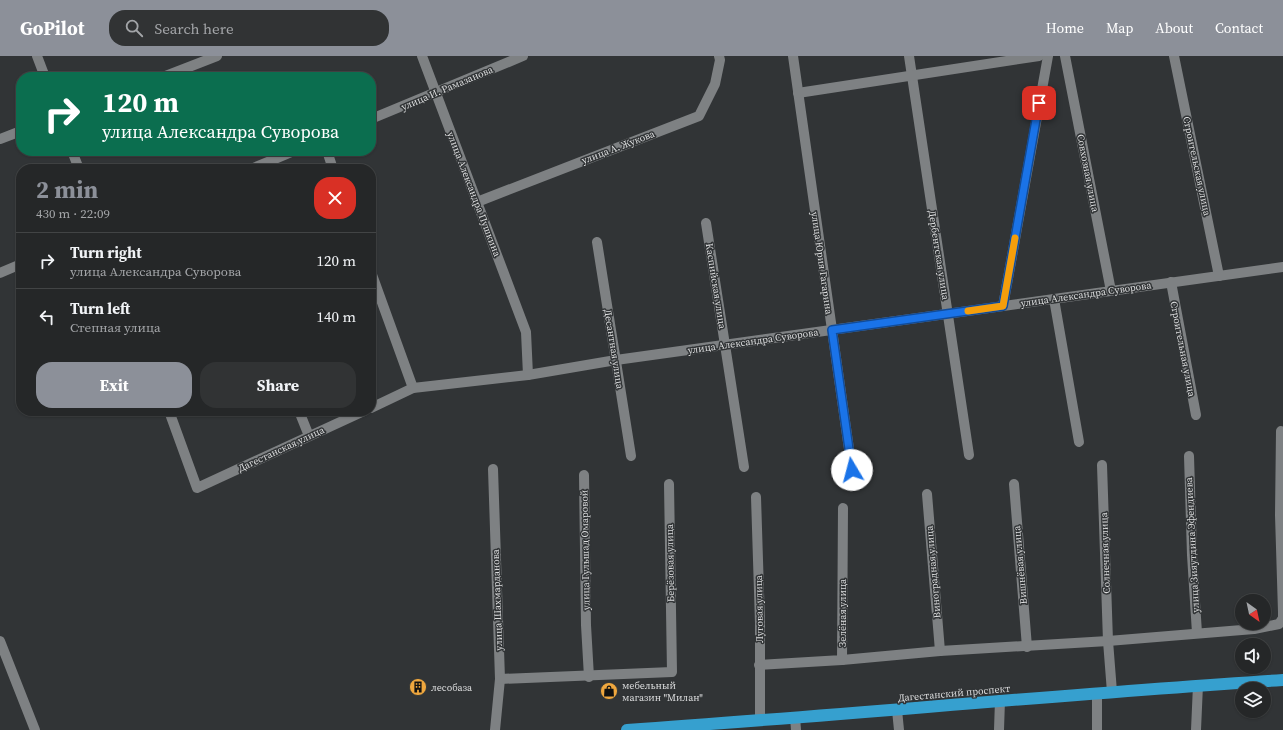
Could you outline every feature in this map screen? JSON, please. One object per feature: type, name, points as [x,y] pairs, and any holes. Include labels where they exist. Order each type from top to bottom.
[{"type":"highway","name":"Дагестанский проспект","points":[[627,730],[695,728],[1000,700],[1283,680]]},
{"type":"street","points":[[37,56],[43,72]]},
{"type":"street","points":[[175,72],[217,56]]},
{"type":"street","name":"улица Александра Пушкина","points":[[422,56],[526,332],[528,375]]},
{"type":"street","name":"улица И. Рамазанова","points":[[376,117],[523,56]]},
{"type":"street","name":"улица А. Жукова","points":[[477,202],[700,116],[715,84],[720,60],[719,56]]},
{"type":"street","name":"улица Юрия Гагарина","points":[[793,56],[852,470]]},
{"type":"street","name":"Дербентская улица","points":[[909,56],[969,455]]},
{"type":"street","points":[[1003,306],[1048,56]]},
{"type":"street","name":"Совхозная улица","points":[[1065,56],[1111,291]]},
{"type":"street","name":"Строительская улица","points":[[1174,56],[1219,276]]},
{"type":"street","points":[[798,93],[1032,57]]},
{"type":"street","points":[[0,139],[16,133]]},
{"type":"street","points":[[263,164],[282,156]]},
{"type":"street","name":"Каспийская улица","points":[[706,223],[744,467]]},
{"type":"street","name":"Десантная улица","points":[[597,242],[631,456]]},
{"type":"street","points":[[0,273],[16,266]]},
{"type":"street","name":"улица Александра Суворова","points":[[414,388],[528,375],[616,360],[1283,267]]},
{"type":"street","name":"Строительная улица","points":[[1171,282],[1196,415]]},
{"type":"street","points":[[376,285],[414,388],[376,406]]},
{"type":"street","points":[[1054,299],[1079,442]]},
{"type":"street","name":"Дагестанская улица","points":[[171,416],[197,488],[353,416]]},
{"type":"street","points":[[301,416],[309,436]]},
{"type":"street","points":[[842,660],[940,651],[1108,641],[1254,628],[1278,624],[1283,618],[1280,514],[1282,431]]},
{"type":"street","name":"улица Зияутдина Эфендиева","points":[[1189,456],[1192,554],[1197,633]]},
{"type":"street","name":"Солнечная улица","points":[[1102,465],[1108,641],[1112,692]]},
{"type":"street","name":"улица Шахмарданова","points":[[493,469],[500,679],[495,730]]},
{"type":"street","name":"улица Гульшад Омаровой","points":[[584,475],[586,625],[589,677]]},
{"type":"street","name":"Берёзовая улица","points":[[589,677],[672,672],[669,484]]},
{"type":"street","name":"Вишнёвая улица","points":[[1014,484],[1027,647]]},
{"type":"street","name":"Виноградная улица","points":[[927,494],[940,651]]},
{"type":"street","name":"Луговая улица","points":[[756,497],[760,623],[760,721]]},
{"type":"street","name":"Зелёная улица","points":[[759,665],[842,660],[843,508]]},
{"type":"street","points":[[0,641],[35,730]]},
{"type":"street","points":[[500,679],[589,677]]},
{"type":"street","points":[[1196,730],[1198,685]]},
{"type":"street","points":[[1097,693],[1097,730]]},
{"type":"street","points":[[999,730],[1000,700]]},
{"type":"street","points":[[897,710],[899,730]]},
{"type":"street","points":[[795,718],[796,730]]},
{"type":"slow traffic","points":[[968,311],[1003,306],[1015,238]]},
{"type":"place","name":"лесобаза","points":[[418,687]]},
{"type":"place","name":"мебельный магазин \"Милан\"","points":[[609,691]]},
{"type":"route","points":[[852,470],[832,330],[1003,306],[1039,103]]}]
